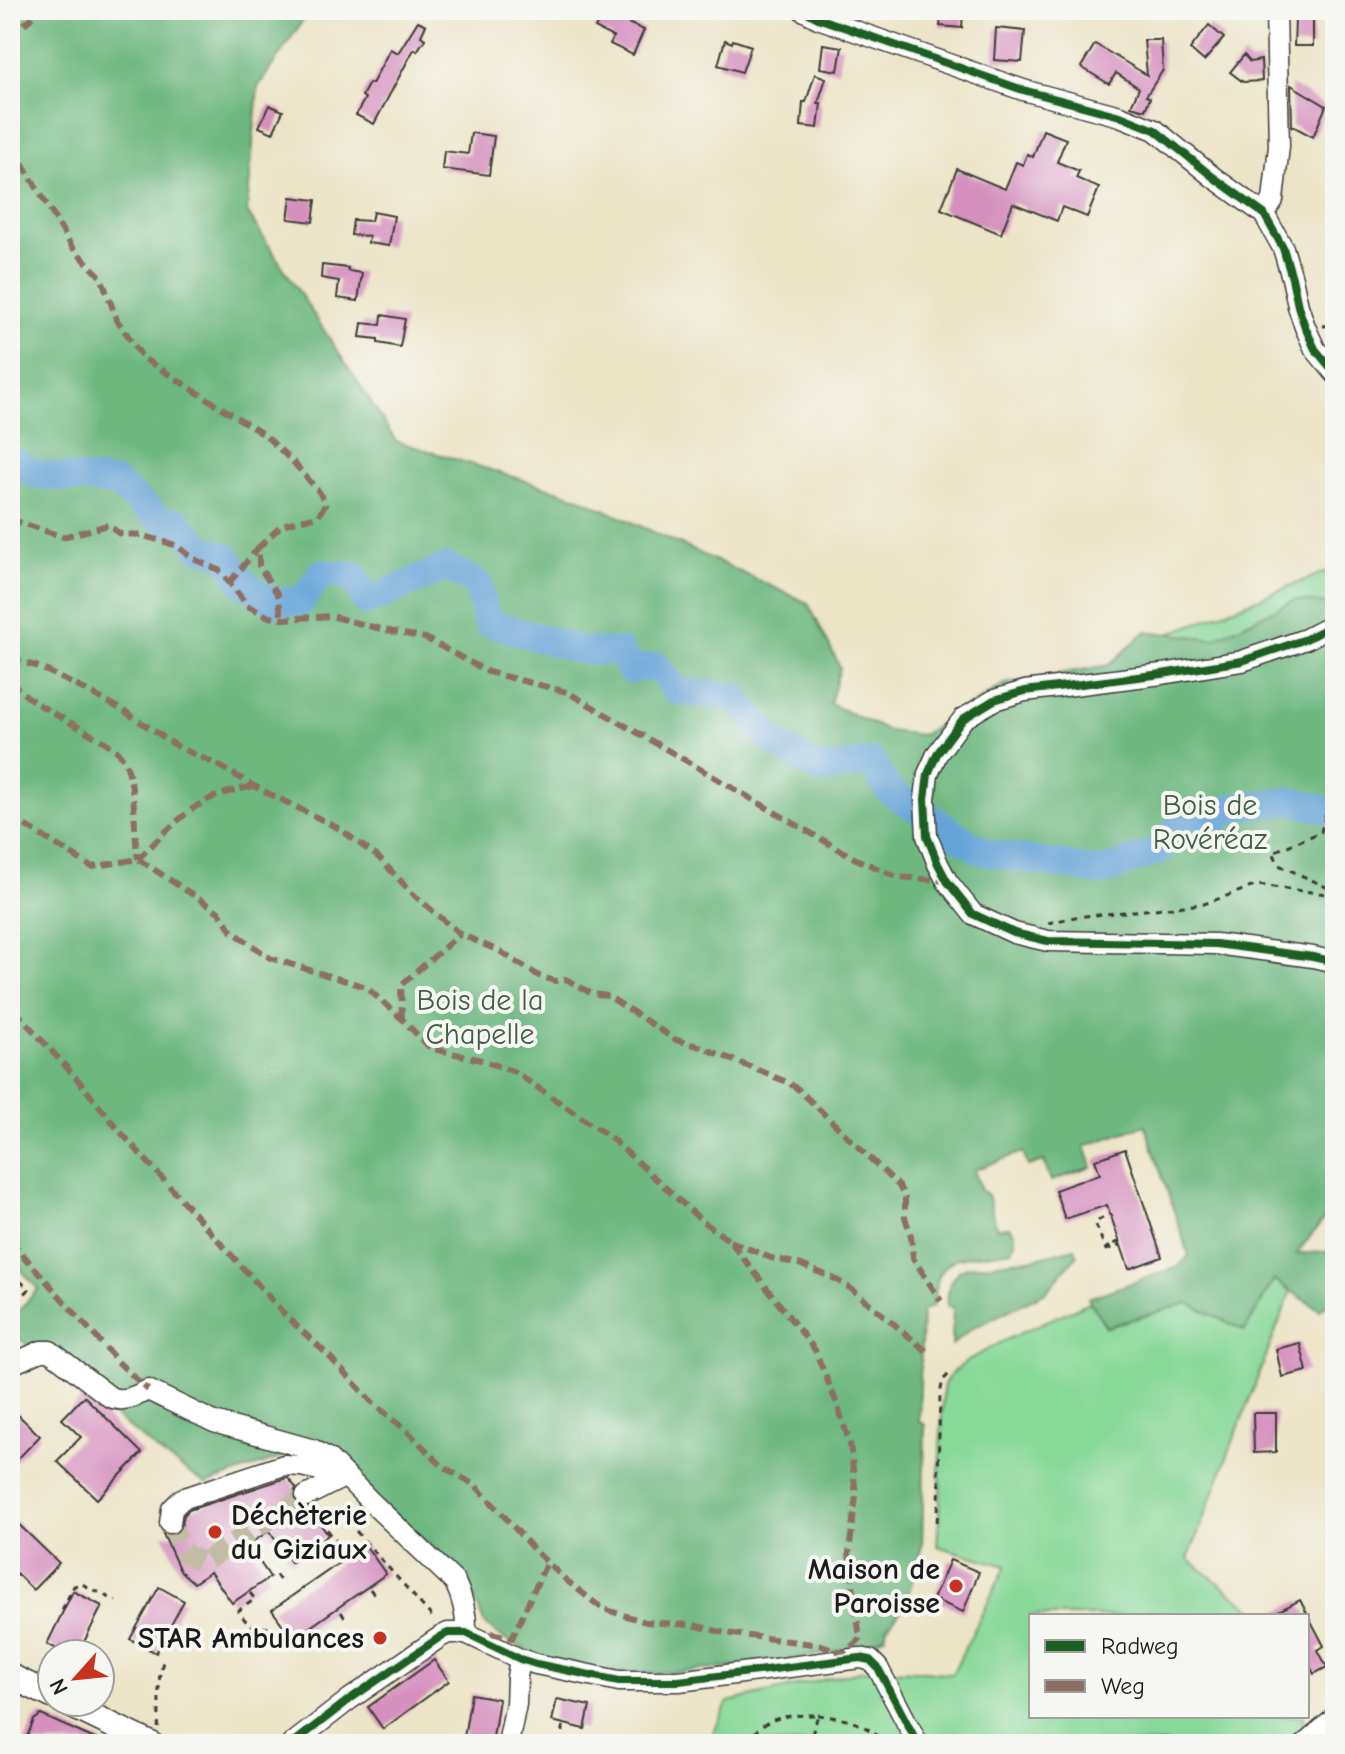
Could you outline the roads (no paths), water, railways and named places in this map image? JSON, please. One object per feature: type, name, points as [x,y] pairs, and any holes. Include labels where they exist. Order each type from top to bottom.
[{"type":"main road","points":[[10,1676],[36,1688]]},
{"type":"main road","points":[[107,1718],[155,1736]]},
{"type":"street","points":[[803,10],[1023,90],[1120,116],[1155,130],[1264,214],[1283,248],[1305,327],[1315,349],[1335,373]]},
{"type":"street","points":[[1264,214],[1273,200],[1279,146],[1276,10]]},
{"type":"street","points":[[1335,624],[1306,639],[1242,661],[1025,691],[994,700],[963,719],[937,754],[928,774],[925,799],[927,836],[947,881],[973,914],[1014,933],[1048,941],[1216,944],[1335,962]]},
{"type":"street","points":[[10,1365],[41,1351],[50,1351],[116,1400],[148,1390],[214,1422],[314,1450],[329,1459],[455,1582],[467,1616],[466,1633]]},
{"type":"street","points":[[170,1523],[172,1509],[182,1499],[284,1465],[346,1476]]},
{"type":"street","points":[[313,1504],[346,1476]]},
{"type":"street","points":[[292,1744],[350,1699],[448,1633],[466,1633],[528,1662],[619,1681],[679,1681],[860,1658],[870,1660],[878,1668],[918,1744]]},
{"type":"street","points":[[508,1744],[528,1662]]},
{"type":"street","points":[[1305,1744],[1335,1718]]},
{"type":"waterway","points":[[10,458],[35,474],[116,483],[162,521],[178,522],[200,548],[227,556],[242,582],[273,602],[302,601],[321,573],[354,576],[366,602],[447,567],[478,584],[487,622],[583,651],[621,652],[630,670],[657,666],[676,691],[735,697],[772,741],[820,770],[872,762],[888,790],[983,852],[1102,872],[1162,849],[1180,823],[1208,828],[1230,808],[1292,801],[1335,812]]},
{"type":"tunnel","points":[[170,1523],[184,1552],[202,1563],[306,1496]]},
{"type":"place","name":"Déchèterie du Giziaux","points":[[215,1532]]},
{"type":"place","name":"Maison de Paroisse","points":[[956,1586]]},
{"type":"place","name":"STAR Ambulances","points":[[380,1638]]},
{"type":"park label","name":"Bois de Rovéréaz","points":[[1210,822]]},
{"type":"park label","name":"Bois de la Chapelle","points":[[480,1017]]}]
